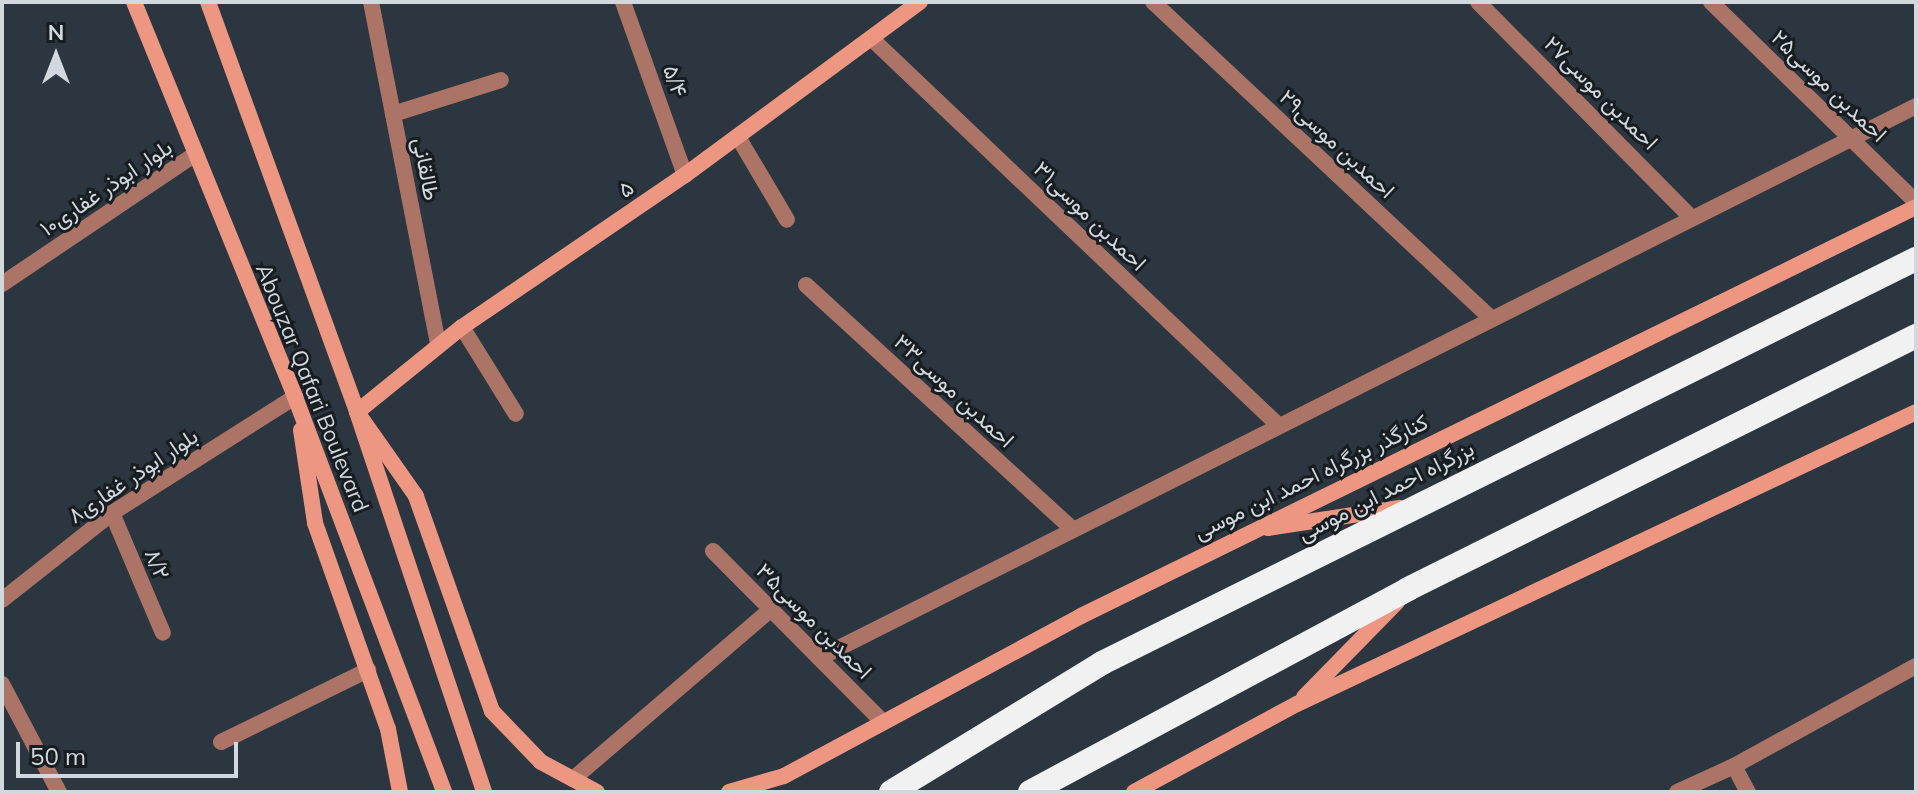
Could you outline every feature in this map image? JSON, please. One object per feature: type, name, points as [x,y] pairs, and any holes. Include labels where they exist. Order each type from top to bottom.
[{"type":"highway","name":"بزرگراه احمد ابن موسی","points":[[891,792],[1102,663],[1409,507],[1916,259]]},
{"type":"highway","points":[[1030,792],[1140,729],[1408,589],[1916,336]]},
{"type":"main road","name":"Abouzar Qafari Boulevard","points":[[134,2],[295,397],[444,792]]},
{"type":"main road","name":"Abouzar Qafari Boulevard","points":[[208,2],[357,412],[484,792]]},
{"type":"main road","name":"۵","points":[[357,412],[462,327],[685,175],[873,40],[920,2]]},
{"type":"main road","name":"کنارگذر بزرگراه احمد ابن موسی","points":[[729,792],[784,776],[1251,531],[1916,204]]},
{"type":"main road","points":[[295,397],[315,523],[388,729],[400,792]]},
{"type":"main road","points":[[357,412],[416,496],[492,711],[541,762],[597,792]]},
{"type":"main road","points":[[1134,792],[1297,704],[1916,412]]},
{"type":"main road","points":[[1251,531],[1409,507]]},
{"type":"main road","points":[[1297,704],[1408,589]]},
{"type":"street","name":"طالقانی","points":[[371,2],[438,345]]},
{"type":"street","name":"۵/۴","points":[[623,2],[685,175]]},
{"type":"street","name":"۲۹احمدبن موسی","points":[[1153,2],[1491,318]]},
{"type":"street","name":"۲۷احمدبن موسی","points":[[1478,2],[1691,217]]},
{"type":"street","name":"۲۵احمدبن موسی","points":[[1711,2],[1916,204]]},
{"type":"street","name":"۳۱احمدبن موسی","points":[[873,40],[1278,425]]},
{"type":"street","points":[[393,114],[501,80]]},
{"type":"street","points":[[819,658],[1916,106]]},
{"type":"street","points":[[738,137],[787,220]]},
{"type":"street","name":"بلوار ابوذر غفاری۱۰","points":[[2,284],[194,155]]},
{"type":"street","name":"۳۳احمدبن موسی","points":[[806,285],[1072,529]]},
{"type":"street","points":[[462,327],[516,414]]},
{"type":"street","name":"بلوار ابوذر غفاری۸","points":[[2,600],[112,513],[295,397]]},
{"type":"street","name":"۸/۲","points":[[112,513],[163,633]]},
{"type":"street","name":"۳۵احمدبن موسی","points":[[713,551],[883,722]]},
{"type":"street","points":[[573,779],[771,609]]},
{"type":"street","points":[[1677,792],[1734,766],[1916,666]]},
{"type":"street","points":[[221,742],[368,670]]},
{"type":"street","points":[[2,684],[59,792]]},
{"type":"street","points":[[1734,766],[1748,792]]}]
